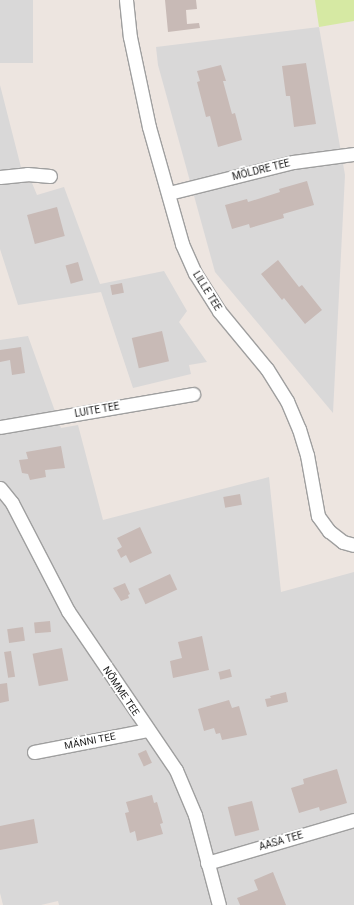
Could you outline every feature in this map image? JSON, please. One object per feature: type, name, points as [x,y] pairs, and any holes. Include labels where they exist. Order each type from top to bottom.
[{"type":"street","name":"LILLE TEE","points":[[126,0],[130,37],[149,127],[169,193],[182,244],[195,273],[219,311],[267,369],[287,401],[299,429],[307,455],[318,516],[329,531],[343,542],[354,545]]},
{"type":"street","name":"MÖLDRE TEE","points":[[169,193],[292,162],[354,154]]},
{"type":"street","points":[[0,178],[27,174],[50,176]]},
{"type":"street","name":"LUITE TEE","points":[[0,427],[193,394]]},
{"type":"street","name":"NÕMME TEE","points":[[0,488],[12,503],[68,611],[147,730],[176,770],[195,815],[219,905]]},
{"type":"street","name":"MÄNNI TEE","points":[[34,752],[147,730]]},
{"type":"street","name":"AASA TEE","points":[[207,863],[354,820]]},
{"type":"shaded area","points":[[0,0],[33,0],[33,63],[0,63]]},
{"type":"shaded area","points":[[319,27],[345,175],[333,413],[215,272],[158,65],[156,47]]},
{"type":"shaded area","points":[[0,85],[25,183],[32,183],[37,195],[64,187],[100,284],[164,271],[187,311],[179,322],[207,362],[189,365],[191,374],[133,388],[101,292],[18,305],[0,249]]},
{"type":"shaded area","points":[[28,336],[61,428],[78,425],[103,520],[269,477],[281,592],[354,572],[354,905],[59,905],[58,901],[41,905],[3,905],[0,893],[0,340]]},
{"type":"green space","points":[[315,0],[354,0],[354,21],[319,27]]},
{"type":"building","points":[[165,0],[196,0],[197,9],[186,10],[187,24],[199,23],[200,28],[168,32]]},
{"type":"building","points":[[306,63],[316,124],[294,127],[290,96],[286,96],[282,66]]},
{"type":"building","points":[[221,65],[226,81],[223,81],[232,114],[235,113],[242,140],[218,147],[210,116],[206,117],[197,82],[200,81],[197,71]]},
{"type":"building","points":[[307,181],[314,205],[283,214],[284,218],[250,228],[249,224],[232,229],[225,205],[247,199],[248,202],[280,192],[279,189]]},
{"type":"building","points":[[57,207],[65,236],[35,244],[27,215]]},
{"type":"building","points":[[278,260],[299,287],[302,285],[322,310],[305,324],[284,298],[282,300],[261,274]]},
{"type":"building","points":[[78,262],[83,280],[71,284],[66,266]]},
{"type":"building","points":[[122,283],[124,293],[112,295],[110,285]]},
{"type":"building","points":[[162,331],[169,361],[139,368],[132,338]]},
{"type":"building","points":[[21,347],[25,373],[12,375],[10,360],[0,362],[0,350]]},
{"type":"building","points":[[61,446],[65,468],[45,470],[46,477],[30,480],[28,474],[22,473],[19,460],[28,459],[26,452]]},
{"type":"building","points":[[240,494],[242,505],[225,508],[223,497]]},
{"type":"building","points":[[140,527],[152,553],[130,563],[126,555],[121,558],[117,550],[122,547],[117,538]]},
{"type":"building","points":[[170,574],[177,589],[145,604],[138,589]]},
{"type":"building","points":[[125,583],[130,594],[128,595],[129,598],[121,601],[113,588]]},
{"type":"building","points":[[50,621],[51,632],[35,633],[34,622]]},
{"type":"building","points":[[23,627],[25,641],[9,643],[7,629]]},
{"type":"building","points":[[202,636],[209,670],[173,678],[170,661],[182,658],[178,642]]},
{"type":"building","points":[[62,648],[68,680],[39,686],[33,654]]},
{"type":"building","points":[[11,651],[15,677],[8,678],[4,652]]},
{"type":"building","points":[[230,669],[232,677],[220,680],[218,672]]},
{"type":"building","points":[[7,683],[9,701],[0,703],[0,684]]},
{"type":"building","points":[[286,692],[288,702],[267,707],[265,699],[271,698],[270,696]]},
{"type":"building","points":[[229,700],[232,708],[239,706],[247,735],[222,740],[220,733],[216,734],[214,728],[204,731],[198,709]]},
{"type":"building","points":[[146,750],[152,763],[144,766],[138,754]]},
{"type":"building","points":[[337,769],[347,803],[320,811],[319,807],[299,813],[291,788],[304,784],[303,779]]},
{"type":"building","points":[[152,795],[154,803],[157,802],[163,823],[160,824],[163,834],[137,841],[135,831],[130,833],[125,813],[129,812],[126,802]]},
{"type":"building","points":[[252,801],[259,830],[235,836],[228,807]]},
{"type":"building","points":[[34,819],[38,843],[0,850],[0,826]]},
{"type":"building","points":[[273,872],[286,905],[240,905],[237,898],[258,890],[254,880]]}]
